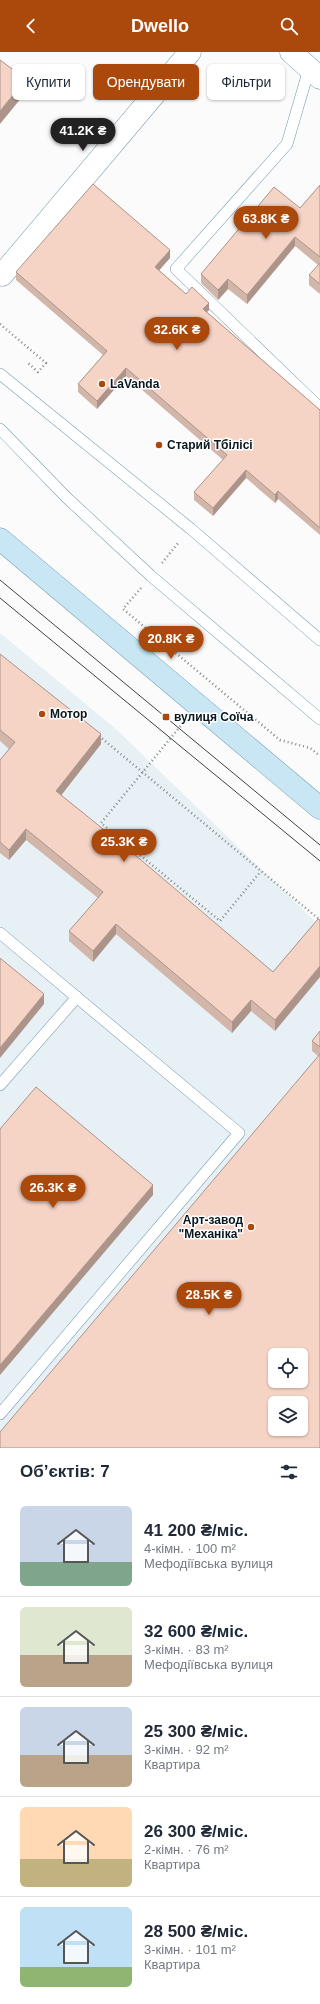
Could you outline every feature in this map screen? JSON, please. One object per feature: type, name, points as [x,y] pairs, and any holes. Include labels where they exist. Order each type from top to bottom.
[{"type":"main road","points":[[0,539],[320,808]]},
{"type":"street","points":[[2,275],[190,52]]},
{"type":"street","points":[[291,52],[314,73]]},
{"type":"lane","points":[[314,73],[287,144],[176,269],[320,408]]},
{"type":"lane","points":[[0,374],[191,529],[320,640]]},
{"type":"lane","points":[[0,429],[66,497],[151,576],[320,719]]},
{"type":"lane","points":[[0,933],[239,1133],[0,1414]]},
{"type":"lane","points":[[0,1085],[77,997]]},
{"type":"path","points":[[0,324],[46,363],[38,372],[28,363]]},
{"type":"path","points":[[123,609],[280,740],[310,748],[320,756]]},
{"type":"path","points":[[186,720],[101,823],[220,920],[261,871]]},
{"type":"path","points":[[95,733],[320,920]]},
{"type":"shaded area","points":[[0,633],[117,730],[320,926],[320,1448],[0,1448]]},
{"type":"building","points":[[0,60],[12,69],[12,96],[0,111]]},
{"type":"building","points":[[93,184],[170,250],[155,267],[186,294],[192,287],[209,303],[203,309],[320,410],[320,528],[278,491],[275,495],[246,470],[213,508],[194,492],[227,455],[126,368],[97,401],[78,384],[107,351],[16,272]]},
{"type":"building","points":[[320,185],[320,257],[295,237],[247,295],[228,279],[218,290],[201,274],[274,187],[300,208]]},
{"type":"building","points":[[320,263],[320,284],[309,275]]},
{"type":"building","points":[[0,654],[101,734],[56,791],[134,854],[273,972],[318,919],[320,920],[320,966],[275,1020],[251,1000],[232,1022],[116,924],[93,951],[69,931],[103,892],[26,829],[9,850],[0,842],[0,760],[15,742],[0,730]]},
{"type":"building","points":[[0,958],[44,994],[0,1048]]},
{"type":"building","points":[[320,1031],[320,1047],[312,1041]]},
{"type":"building","name":"Арт-завод \"Механіка\"","points":[[320,1054],[320,1448],[0,1448],[0,1432]]},
{"type":"building","points":[[36,1087],[153,1185],[0,1365],[0,1129]]},
{"type":"tram line","points":[[0,580],[320,845]]},
{"type":"tram line","points":[[0,598],[320,861]]},
{"type":"place","name":"LaVanda","points":[[102,384]]},
{"type":"place","name":"Старий Тбілісі","points":[[159,445]]},
{"type":"place","name":"Мотор","points":[[42,714]]},
{"type":"place","name":"вулиця Соїча","points":[[166,717]]},
{"type":"place","name":"Арт-завод \"Механіка\"","points":[[251,1227]]}]
